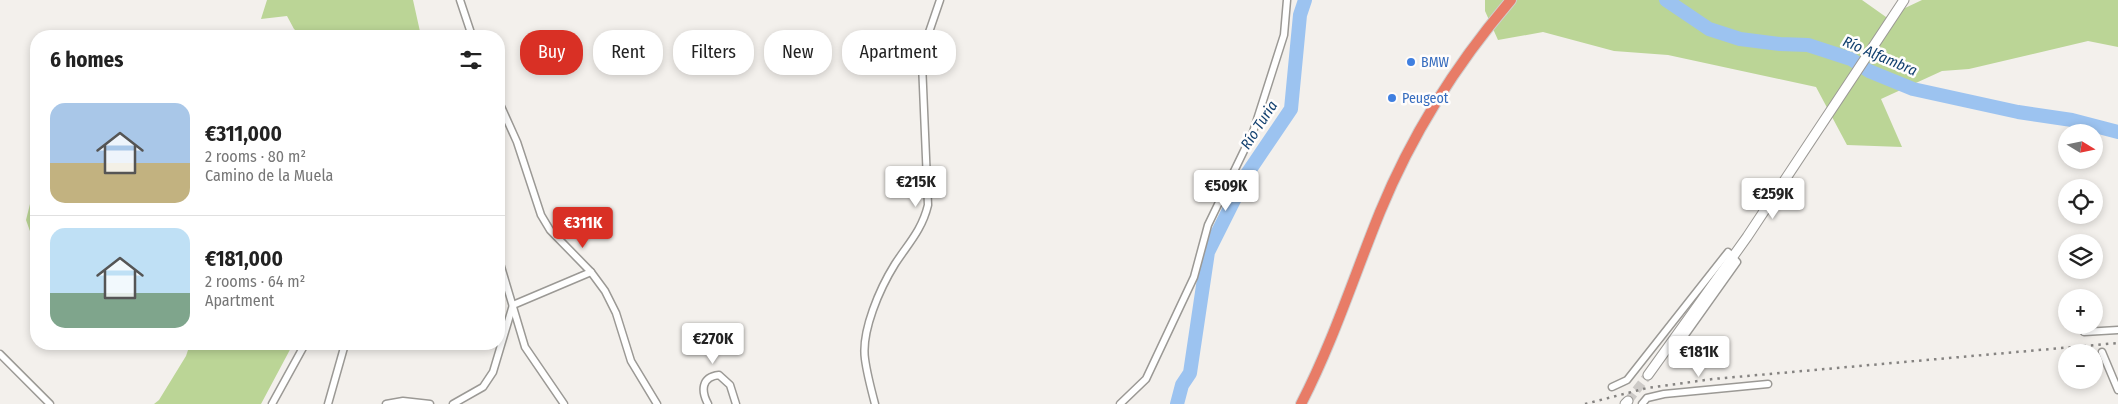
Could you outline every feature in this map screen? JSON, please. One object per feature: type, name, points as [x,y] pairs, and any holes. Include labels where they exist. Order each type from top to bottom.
[{"type":"highway","points":[[1301,404],[1317,373],[1380,211],[1403,162],[1453,74],[1511,0]]},
{"type":"main road","points":[[1648,375],[1733,256],[1851,83],[1904,0]]},
{"type":"street","points":[[460,0],[470,30]]},
{"type":"street","points":[[875,404],[864,358],[868,326],[886,279],[915,238],[924,222],[928,205],[922,63],[927,38],[940,0]]},
{"type":"street","points":[[1120,404],[1146,379],[1194,277],[1208,225],[1253,132],[1284,35],[1286,0]]},
{"type":"street","points":[[505,115],[517,142],[541,216],[555,236],[590,272],[610,298],[626,352],[652,398],[658,404]]},
{"type":"street","points":[[1612,387],[1627,380],[1728,252],[1737,262],[1673,352]]},
{"type":"street","points":[[513,305],[590,272]]},
{"type":"street","points":[[505,279],[525,347],[564,404]]},
{"type":"street","points":[[505,332],[513,305]]},
{"type":"street","points":[[2103,331],[2118,330]]},
{"type":"street","points":[[272,404],[302,350]]},
{"type":"street","points":[[328,404],[343,350]]},
{"type":"street","points":[[453,404],[483,387],[493,372],[500,350]]},
{"type":"street","points":[[0,354],[50,404]]},
{"type":"street","points":[[2103,354],[2118,390]]},
{"type":"street","points":[[708,404],[703,393],[704,383],[710,377],[719,375],[730,385],[736,404]]},
{"type":"street","points":[[1642,404],[1648,398],[1689,390],[1768,384]]},
{"type":"street","points":[[645,404],[652,398]]},
{"type":"street","points":[[386,404],[403,401],[430,404]]},
{"type":"green space","points":[[267,0],[413,0],[420,30],[295,30],[287,16],[261,19]]},
{"type":"green space","points":[[1485,0],[1862,0],[1886,17],[1922,0],[2118,0],[2118,47],[2088,41],[1969,69],[1942,71],[1881,99],[1902,147],[1847,145],[1816,87],[1668,55],[1614,51],[1543,32],[1498,40],[1485,11]]},
{"type":"green space","points":[[30,204],[30,231],[26,220]]},
{"type":"green space","points":[[188,350],[290,350],[261,404],[154,404],[159,400]]},
{"type":"waterway","name":"Río Turia","points":[[1177,404],[1182,385],[1190,373],[1208,252],[1247,174],[1291,109],[1300,15],[1305,0]]},
{"type":"waterway","name":"Río Alfambra","points":[[1666,0],[1709,29],[1740,39],[1808,45],[1851,59],[1869,71],[1913,89],[2018,112],[2072,120],[2118,132]]},
{"type":"tunnel","points":[[1628,401],[1648,375]]},
{"type":"railway","points":[[1585,404],[1647,388],[1713,379],[2118,343]]},
{"type":"place","name":"BMW","points":[[1411,62]]},
{"type":"place","name":"Peugeot","points":[[1392,98]]}]
